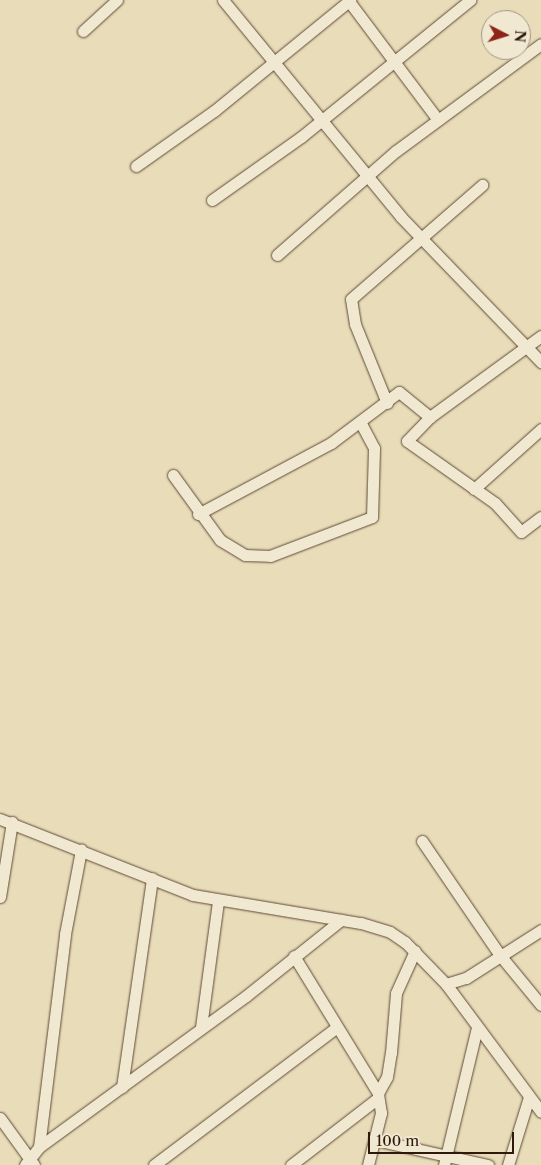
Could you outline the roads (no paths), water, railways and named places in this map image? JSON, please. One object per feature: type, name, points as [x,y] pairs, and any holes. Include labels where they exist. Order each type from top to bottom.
[{"type":"street","points":[[83,31],[117,0]]},
{"type":"street","points":[[136,166],[275,61],[349,0],[438,120]]},
{"type":"street","points":[[212,200],[322,119],[470,0]]},
{"type":"street","points":[[225,1],[419,236],[541,362]]},
{"type":"street","points":[[277,255],[368,174],[541,44]]},
{"type":"street","points":[[387,403],[355,324],[351,299],[419,236],[482,185]]},
{"type":"street","points":[[541,336],[430,417],[408,443],[495,503],[521,532],[541,517]]},
{"type":"street","points":[[198,514],[361,424],[401,391],[430,417]]},
{"type":"street","points":[[173,475],[198,514],[233,549],[258,557],[289,550],[369,519],[375,461],[361,424]]},
{"type":"street","points":[[474,489],[541,430]]},
{"type":"street","points":[[0,819],[218,902],[340,920],[379,928],[415,951],[446,984],[541,1112]]},
{"type":"street","points":[[0,897],[12,822]]},
{"type":"street","points":[[422,841],[499,954],[541,1005]]},
{"type":"street","points":[[39,1147],[65,934],[81,850]]},
{"type":"street","points":[[122,1087],[152,878]]},
{"type":"street","points":[[200,1027],[218,902]]},
{"type":"street","points":[[0,1118],[29,1162],[39,1147],[122,1087],[340,920]]},
{"type":"street","points":[[446,984],[466,978],[499,954],[541,930]]},
{"type":"street","points":[[292,1165],[378,1095],[387,1077],[400,977],[415,951]]},
{"type":"street","points":[[294,956],[378,1095],[381,1113],[376,1140],[368,1165]]},
{"type":"street","points":[[154,1165],[337,1027]]},
{"type":"street","points":[[445,1160],[477,1028]]},
{"type":"street","points":[[508,1165],[529,1097]]},
{"type":"street","points":[[376,1140],[445,1160],[488,1165]]}]
